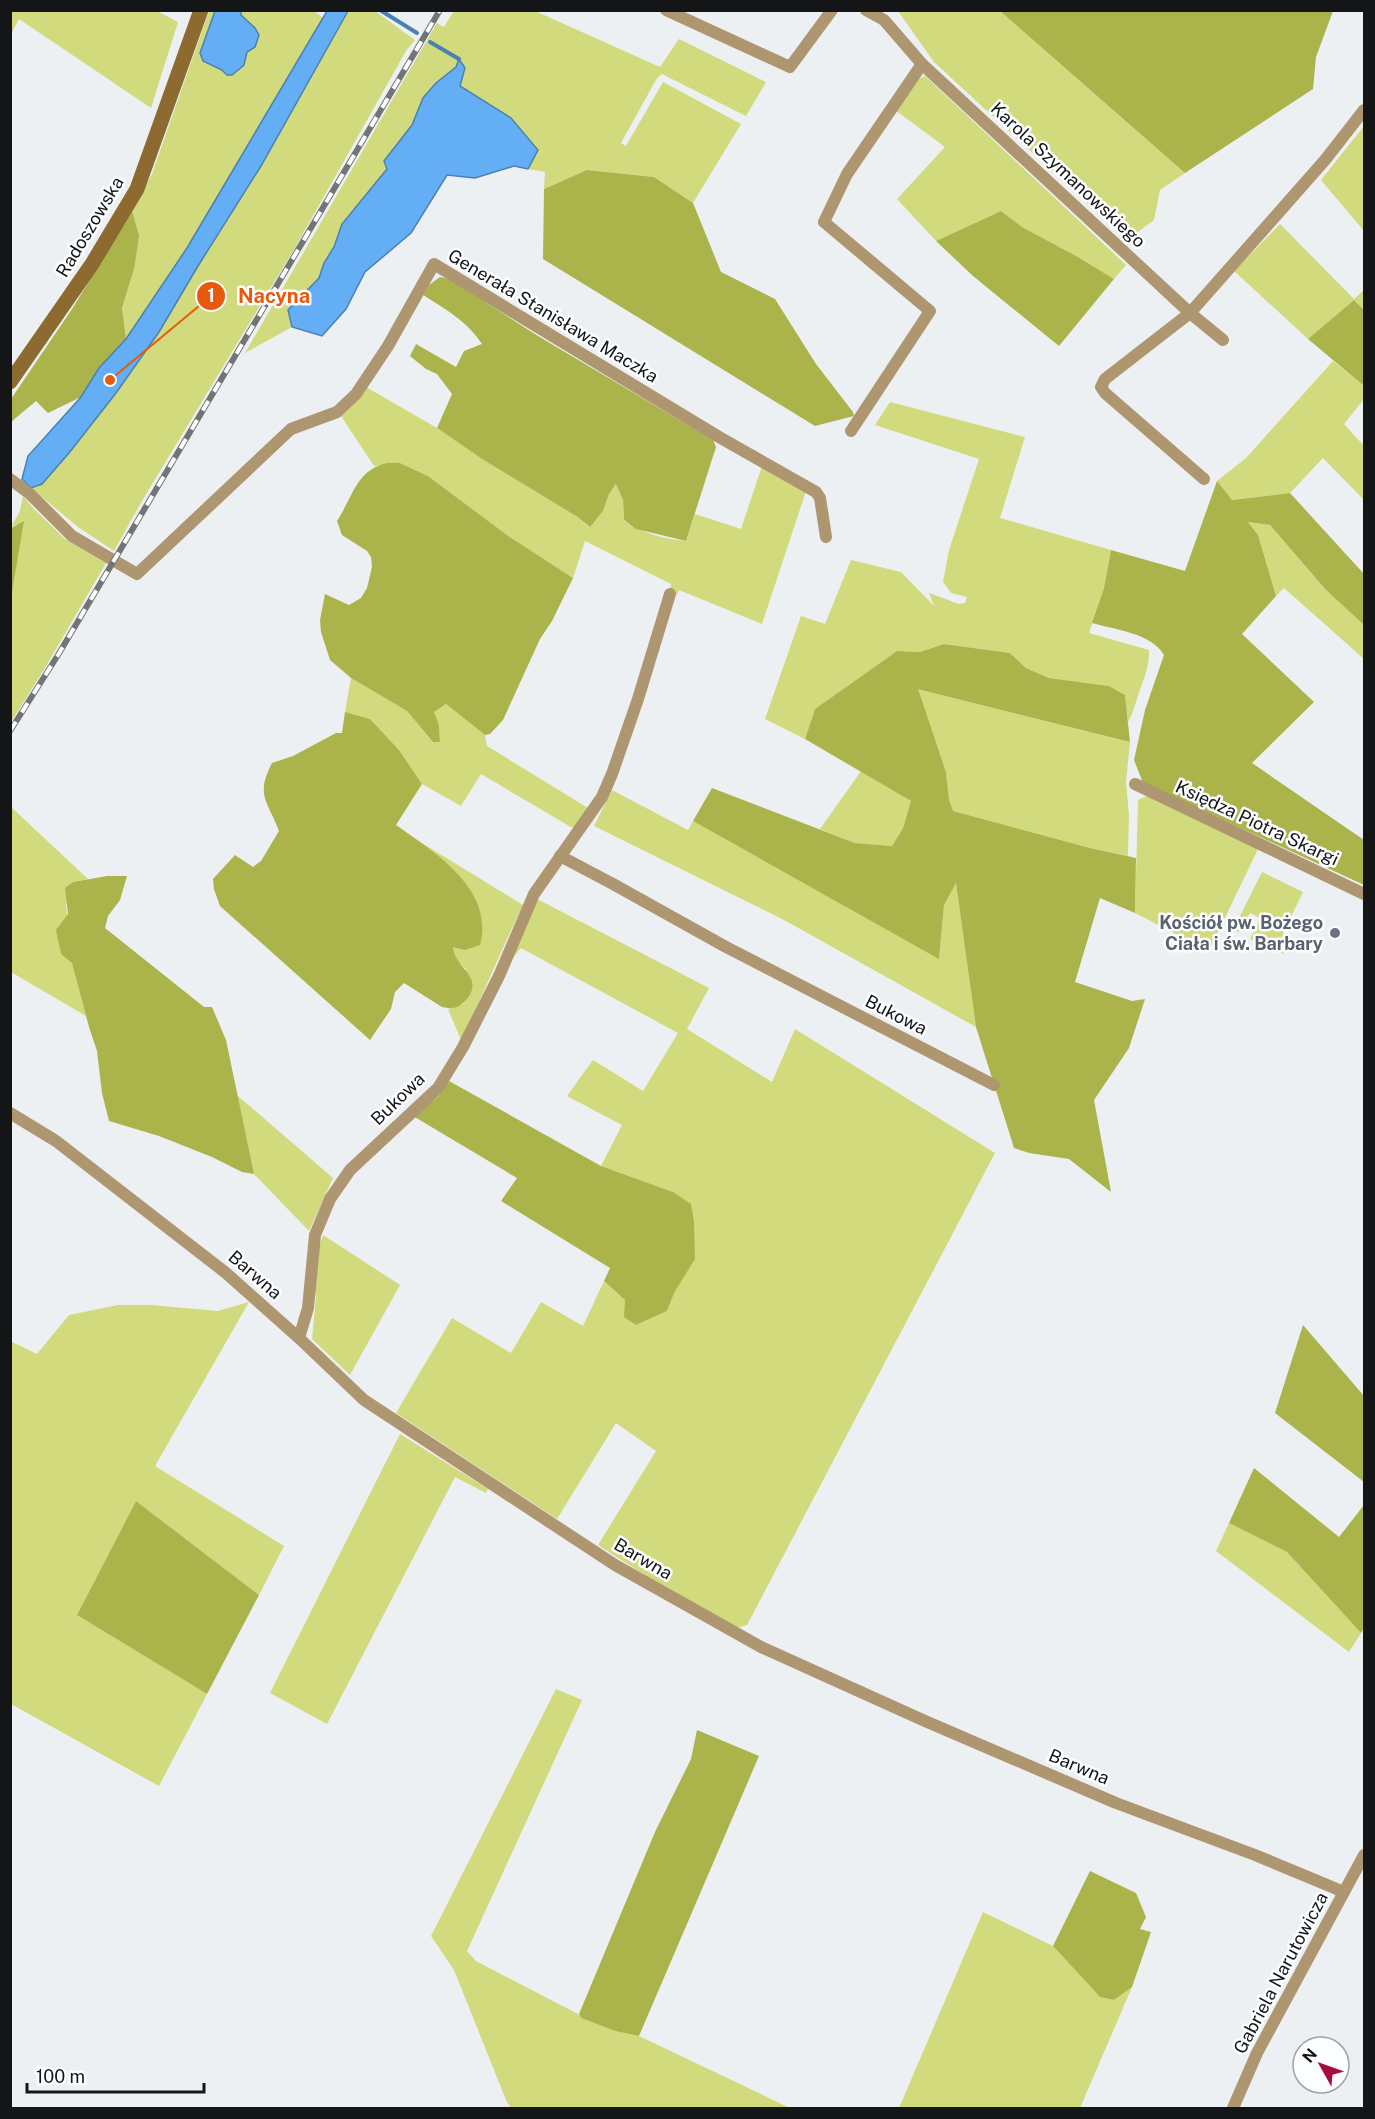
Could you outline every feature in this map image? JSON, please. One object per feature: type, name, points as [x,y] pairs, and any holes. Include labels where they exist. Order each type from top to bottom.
[{"type":"street","name":"Radoszowska","points":[[12,376],[92,264],[137,189],[201,10]]},
{"type":"street","points":[[666,10],[790,67],[832,10]]},
{"type":"street","name":"Karola Szymanowskiego","points":[[866,10],[884,20],[922,64],[1190,313],[1223,340]]},
{"type":"street","points":[[851,431],[930,311],[824,222],[847,174],[922,64]]},
{"type":"street","points":[[1204,479],[1105,393],[1101,387],[1105,379],[1190,313],[1325,160],[1365,110]]},
{"type":"street","name":"Generała Stanisława Maczka","points":[[11,479],[30,494],[72,536],[137,574],[291,429],[337,412],[356,394],[388,346],[435,264],[719,437],[816,492],[820,498],[826,537]]},
{"type":"street","name":"Bukowa","points":[[299,1338],[308,1308],[315,1235],[330,1199],[350,1170],[438,1088],[463,1047],[499,976],[534,894],[602,796],[638,699],[670,594]]},
{"type":"street","name":"Księdza Piotra Skargi","points":[[1135,784],[1365,894]]},
{"type":"street","name":"Bukowa","points":[[560,856],[726,947],[994,1085]]},
{"type":"street","name":"Barwna","points":[[10,1113],[56,1141],[225,1273],[299,1338],[364,1400],[615,1565],[761,1647],[925,1721],[1116,1803],[1255,1855],[1344,1892]]},
{"type":"street","name":"Gabriela Narutowicza","points":[[1233,2109],[1257,2053],[1344,1892],[1363,1862]]},
{"type":"green space","points":[[11,10],[157,11],[178,22],[151,108],[19,19],[11,34]]},
{"type":"green space","points":[[209,11],[314,11],[323,18],[187,248],[126,339],[122,308],[134,269],[132,211],[152,174]]},
{"type":"green space","points":[[348,11],[375,11],[415,40],[406,51],[296,246],[114,551],[78,527],[31,488],[42,484],[69,453],[116,393],[159,332],[261,166]]},
{"type":"green space","points":[[454,11],[535,11],[660,67],[679,39],[766,82],[746,116],[662,74],[657,78],[621,143],[626,146],[663,82],[741,124],[693,203],[654,177],[587,170],[544,189],[545,172],[528,169],[529,164],[511,118],[460,86],[456,67],[436,83],[423,98],[412,125],[395,145],[387,169],[342,224],[319,278],[288,310],[292,327],[245,353],[437,23],[444,27]]},
{"type":"green space","points":[[898,11],[1000,11],[1185,173],[1160,190],[1154,220],[1127,240],[934,62]]},
{"type":"green space","points":[[1000,11],[1333,11],[1316,57],[1313,89],[1185,173]]},
{"type":"green space","points":[[925,76],[1126,265],[1114,279],[1022,227],[1001,211],[936,241],[897,199],[945,147],[895,110],[916,80]]},
{"type":"green space","points":[[1364,126],[1364,231],[1321,180]]},
{"type":"green space","points":[[587,170],[654,177],[693,203],[721,272],[775,299],[816,364],[854,416],[815,426],[543,259],[544,189]]},
{"type":"green space","points":[[132,211],[139,236],[134,269],[122,308],[126,339],[99,368],[81,397],[48,413],[36,401],[11,422],[11,399],[72,309]]},
{"type":"green space","points":[[1001,211],[1022,227],[1114,279],[1059,346],[973,276],[936,241]]},
{"type":"green space","points":[[1280,224],[1354,299],[1364,290],[1364,310],[1354,300],[1308,339],[1234,271]]},
{"type":"green space","points":[[440,277],[449,279],[538,336],[713,440],[716,447],[686,541],[636,529],[624,520],[623,500],[616,484],[609,494],[603,511],[590,527],[437,428],[452,394],[437,374],[426,369],[410,356],[416,344],[456,367],[464,351],[482,344],[463,322],[423,295],[429,285]]},
{"type":"green space","points":[[1354,300],[1364,310],[1364,386],[1308,339]]},
{"type":"green space","points":[[1333,361],[1364,386],[1364,399],[1344,424],[1364,446],[1364,500],[1323,458],[1290,493],[1231,500],[1217,481],[1246,458]]},
{"type":"green space","points":[[366,387],[437,428],[482,459],[576,516],[589,527],[603,511],[609,494],[616,484],[623,500],[624,521],[654,535],[686,541],[695,514],[741,529],[762,466],[806,491],[762,624],[679,590],[677,595],[670,589],[671,584],[585,541],[573,578],[507,535],[428,476],[400,463],[374,466],[341,416]]},
{"type":"green space","points":[[890,402],[1025,437],[1000,518],[1111,550],[1104,588],[1089,633],[1149,650],[1145,675],[1128,722],[1125,695],[1109,686],[1049,678],[1026,668],[1010,653],[944,644],[920,652],[897,651],[815,709],[805,739],[765,719],[801,616],[825,624],[851,560],[901,572],[934,606],[929,593],[959,604],[965,603],[967,597],[951,593],[943,582],[949,550],[979,459],[875,425]]},
{"type":"green space","points":[[387,463],[400,463],[428,476],[507,535],[573,578],[552,621],[540,639],[503,720],[490,734],[485,735],[446,704],[434,712],[439,725],[440,742],[433,742],[407,711],[351,678],[330,660],[321,632],[320,620],[325,594],[349,605],[361,598],[367,588],[372,567],[371,557],[367,551],[342,535],[337,521],[362,478],[368,472]]},
{"type":"green space","points":[[1217,481],[1232,500],[1290,493],[1364,574],[1364,625],[1326,590],[1270,525],[1248,522],[1258,535],[1276,596],[1242,634],[1314,702],[1252,763],[1364,840],[1364,885],[1143,783],[1134,760],[1145,710],[1164,655],[1151,642],[1142,637],[1092,623],[1104,588],[1111,550],[1185,571]]},
{"type":"green space","points":[[23,496],[65,539],[106,563],[11,722],[11,598],[23,522],[11,527],[20,511]]},
{"type":"green space","points":[[24,521],[11,598],[11,528]]},
{"type":"green space","points":[[1248,522],[1270,525],[1326,590],[1364,625],[1364,659],[1284,588],[1276,596],[1258,535]]},
{"type":"green space","points":[[944,644],[1010,653],[1026,668],[1049,678],[1109,686],[1125,695],[1130,742],[918,689],[946,772],[949,799],[953,811],[1136,858],[1135,913],[1100,898],[1075,982],[1132,1001],[1145,999],[1129,1048],[1094,1100],[1111,1192],[1069,1159],[1029,1153],[1014,1148],[976,1027],[956,883],[944,905],[939,959],[693,821],[712,788],[855,843],[892,846],[903,828],[911,801],[805,739],[815,709],[897,651],[920,652]]},
{"type":"green space","points":[[351,678],[407,711],[433,742],[440,742],[439,725],[433,712],[446,704],[485,735],[487,746],[588,808],[579,829],[571,827],[481,774],[461,806],[422,784],[399,750],[370,719],[345,712]]},
{"type":"green space","points":[[917,688],[1130,742],[1126,782],[1129,815],[1128,856],[953,811],[949,799],[946,772]]},
{"type":"green space","points":[[345,712],[370,719],[399,750],[422,784],[396,825],[427,847],[458,874],[479,906],[482,925],[480,945],[465,950],[453,947],[473,986],[464,1002],[454,1008],[442,1007],[404,983],[395,992],[391,1009],[370,1040],[220,906],[213,879],[235,855],[253,867],[261,861],[279,831],[267,805],[264,791],[264,783],[272,763],[293,756],[336,733],[342,733]]},
{"type":"green space","points":[[861,771],[911,801],[903,828],[892,846],[855,843],[820,829]]},
{"type":"green space","points":[[612,790],[688,830],[693,821],[939,958],[944,905],[956,882],[976,1027],[784,920],[594,826]]},
{"type":"green space","points":[[1147,796],[1258,849],[1209,951],[1135,913],[1138,800]]},
{"type":"green space","points":[[10,806],[88,879],[73,882],[66,905],[72,962],[86,1016],[11,972]]},
{"type":"green space","points":[[417,840],[523,905],[461,1040],[448,1009],[462,1005],[467,998],[466,969],[453,956],[453,947],[476,903],[458,876]]},
{"type":"green space","points":[[1262,872],[1303,892],[1280,944],[1284,954],[1250,939],[1261,918],[1250,913],[1239,932],[1229,928],[1234,919],[1238,920]]},
{"type":"green space","points":[[107,876],[127,876],[120,900],[108,916],[105,928],[204,1007],[212,1007],[226,1040],[254,1174],[242,1172],[212,1157],[159,1136],[109,1121],[102,1093],[97,1051],[72,963],[61,954],[56,930],[68,914],[65,888],[73,882]]},
{"type":"green space","points":[[537,899],[709,988],[687,1029],[772,1082],[795,1029],[995,1153],[747,1625],[736,1628],[598,1545],[656,1451],[616,1423],[557,1519],[396,1413],[452,1318],[511,1353],[541,1302],[583,1326],[604,1281],[625,1300],[636,1325],[667,1311],[675,1291],[673,1192],[601,1166],[622,1125],[567,1096],[593,1060],[643,1091],[678,1033],[521,948],[513,958]]},
{"type":"green space","points":[[449,1081],[601,1166],[673,1192],[691,1204],[695,1259],[675,1291],[667,1311],[636,1325],[624,1317],[625,1300],[604,1281],[610,1268],[501,1201],[517,1178],[413,1116],[438,1097]]},
{"type":"green space","points":[[237,1095],[333,1178],[309,1231],[254,1174]]},
{"type":"green space","points":[[323,1235],[400,1285],[350,1375],[312,1339],[316,1297],[315,1258]]},
{"type":"green space","points":[[249,1302],[155,1466],[284,1546],[259,1595],[136,1501],[77,1615],[207,1694],[159,1786],[11,1704],[10,1341],[37,1354],[69,1315],[118,1305],[151,1305],[218,1311]]},
{"type":"green space","points":[[1303,1325],[1364,1396],[1364,1482],[1275,1413]]},
{"type":"green space","points":[[400,1434],[488,1489],[486,1493],[455,1477],[327,1724],[270,1693]]},
{"type":"green space","points":[[1254,1468],[1339,1537],[1364,1505],[1364,1628],[1361,1633],[1287,1552],[1229,1523]]},
{"type":"green space","points":[[136,1501],[259,1595],[207,1694],[77,1615]]},
{"type":"green space","points":[[1229,1523],[1287,1552],[1361,1633],[1349,1652],[1216,1551]]},
{"type":"green space","points":[[556,1689],[582,1700],[467,1951],[476,1961],[578,2014],[581,2018],[615,2031],[639,2036],[790,2108],[511,2108],[506,2100],[454,1970],[431,1936]]},
{"type":"green space","points":[[697,1730],[759,1756],[639,2036],[615,2031],[581,2018],[579,2014],[655,1832],[691,1759]]},
{"type":"green space","points":[[1090,1871],[1136,1893],[1146,1917],[1140,1929],[1151,1932],[1132,1987],[1114,2000],[1100,1997],[1053,1946]]},
{"type":"green space","points":[[983,1912],[1053,1946],[1100,1997],[1114,2000],[1132,1987],[1080,2108],[899,2108]]},
{"type":"water","points":[[215,11],[241,11],[241,15],[259,35],[255,47],[247,52],[244,65],[232,75],[227,75],[203,61],[200,53]]},
{"type":"water","points":[[327,11],[348,11],[261,166],[159,332],[116,393],[69,453],[42,484],[31,488],[22,479],[28,456],[81,397],[99,368],[126,339],[187,248]]},
{"type":"water","points":[[459,59],[465,68],[460,86],[511,118],[538,150],[528,169],[514,166],[475,178],[447,175],[411,233],[365,272],[346,309],[322,336],[292,327],[288,310],[319,278],[342,224],[387,169],[384,161],[412,125],[423,98],[436,83],[456,67]]},
{"type":"waterway","points":[[380,10],[417,33]]},
{"type":"waterway","points":[[430,42],[459,59]]},
{"type":"railway","points":[[10,731],[58,655],[440,10]]},
{"type":"place","name":"Nacyna","points":[[110,380]]},
{"type":"place","name":"Kościół pw. Bożego Ciała i św. Barbary","points":[[1335,933]]}]
